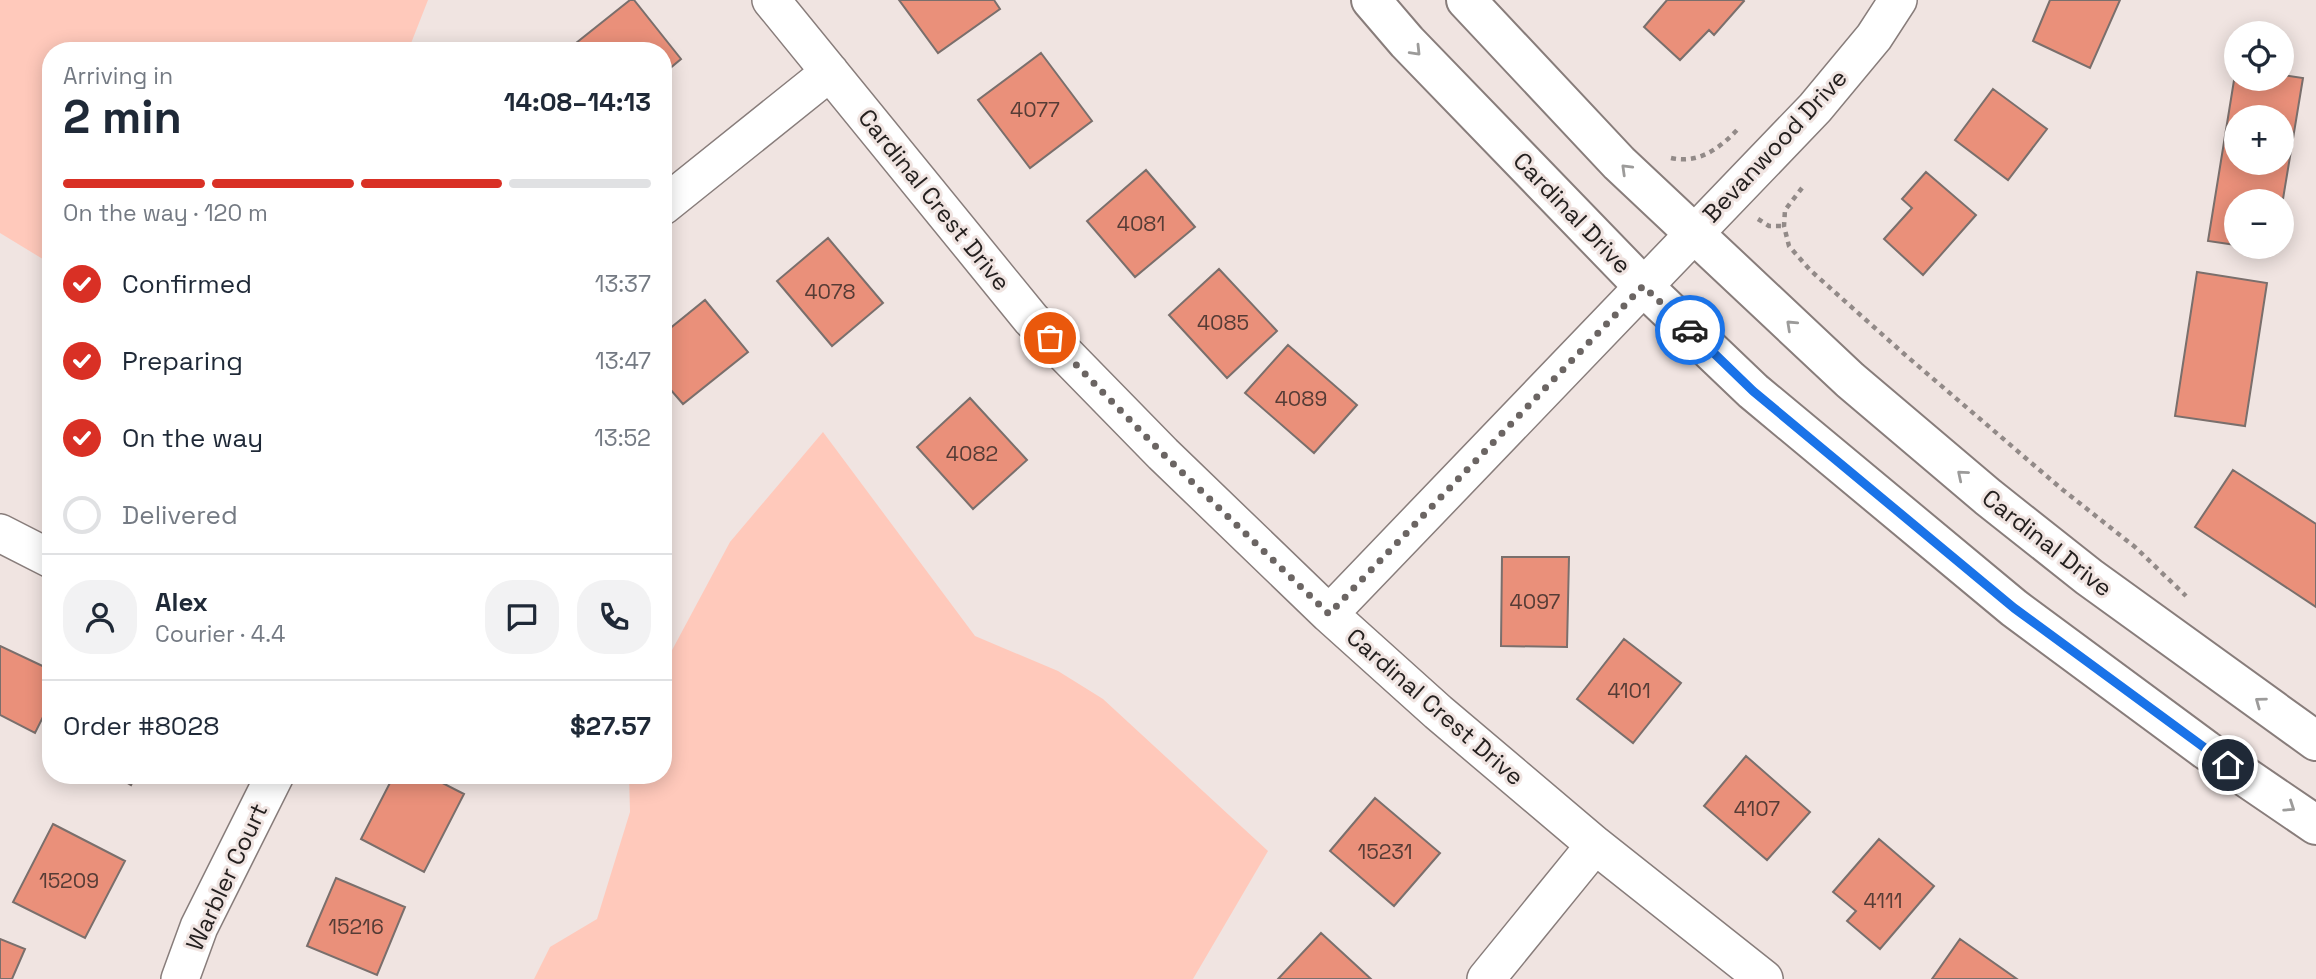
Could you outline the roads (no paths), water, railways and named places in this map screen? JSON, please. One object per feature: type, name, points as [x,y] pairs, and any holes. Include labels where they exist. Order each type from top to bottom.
[{"type":"main road","name":"Cardinal Drive","points":[[1371,0],[1407,42],[1643,286],[1753,391],[2014,608],[2206,750],[2316,825]]},
{"type":"main road","name":"Cardinal Drive","points":[[1466,0],[1619,163],[1850,380],[1988,497],[2089,577],[2316,741]]},
{"type":"street","name":"Cardinal Crest Drive","points":[[771,0],[1031,319],[1163,454],[1329,614],[1438,712],[1595,845],[1764,979]]},
{"type":"street","name":"Bevanwood Drive","points":[[1329,614],[1815,108],[1874,37],[1898,0]]},
{"type":"street","points":[[672,199],[830,72]]},
{"type":"street","points":[[0,533],[42,554]]},
{"type":"street","name":"Warbler Court","points":[[180,979],[199,927],[270,784]]},
{"type":"street","points":[[1486,979],[1595,845]]}]
